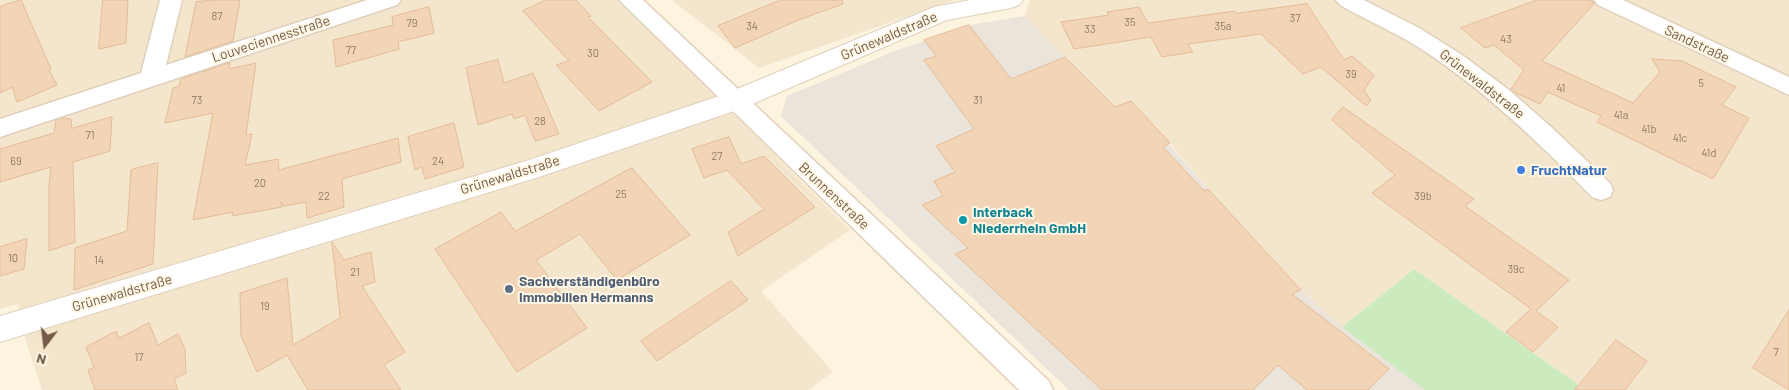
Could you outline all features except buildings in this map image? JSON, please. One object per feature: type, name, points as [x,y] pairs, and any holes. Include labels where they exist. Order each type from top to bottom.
[{"type":"street","points":[[150,78],[171,0]]},
{"type":"street","name":"Louveciennesstraße","points":[[0,128],[390,0]]},
{"type":"street","name":"Brunnenstraße","points":[[630,0],[734,102],[1039,390]]},
{"type":"street","name":"Grünewaldstraße","points":[[0,329],[529,170],[734,102],[942,13],[1011,0]]},
{"type":"street","name":"Grünewaldstraße","points":[[1347,0],[1432,46],[1496,92],[1559,148],[1601,190]]},
{"type":"street","name":"Sandstraße","points":[[1606,0],[1789,87]]},
{"type":"shaded area","points":[[0,0],[620,0],[850,230],[761,291],[833,372],[808,390],[42,390],[26,341],[18,304],[0,309]]},
{"type":"shaded area","points":[[672,0],[955,0],[759,68]]},
{"type":"shaded area","points":[[1030,0],[1789,0],[1789,390],[1586,390],[1414,269],[1342,327],[1301,290],[1208,189],[1170,143],[1132,128],[1025,16]]},
{"type":"shaded area","points":[[1025,16],[1132,128],[1149,121],[1208,189],[1301,290],[1342,327],[1425,390],[1069,390],[781,116],[787,96],[895,51],[969,25]]},
{"type":"green space","points":[[1414,269],[1586,390],[1425,390],[1342,327]]},
{"type":"place","name":"FruchtNatur","points":[[1521,170]]},
{"type":"place","name":"Interback Niederrhein GmbH","points":[[963,220]]},
{"type":"place","name":"Sachverständigenbüro Immobilien Hermanns","points":[[509,289]]}]
